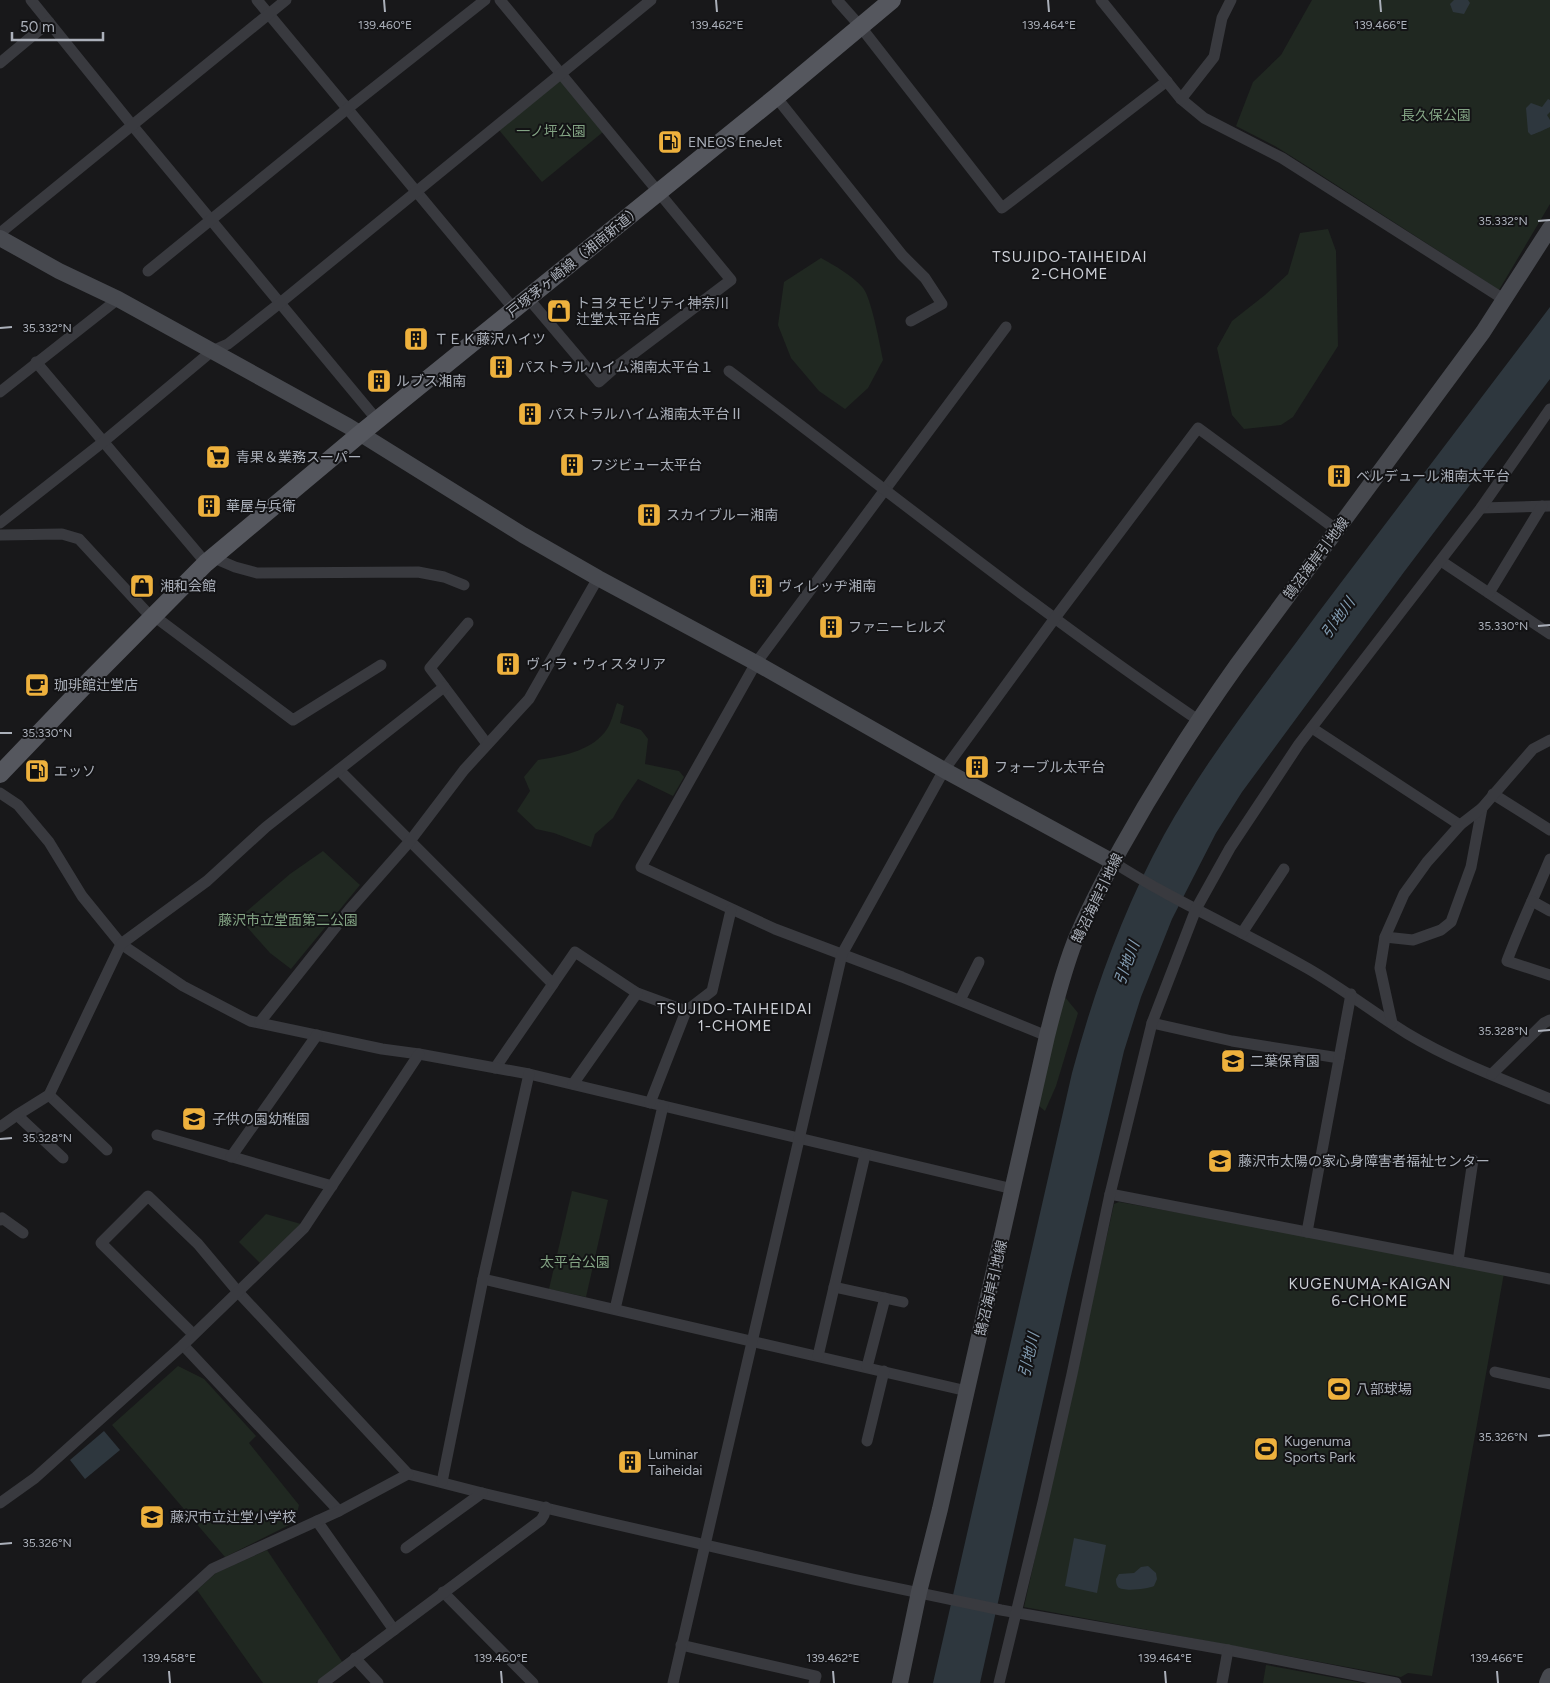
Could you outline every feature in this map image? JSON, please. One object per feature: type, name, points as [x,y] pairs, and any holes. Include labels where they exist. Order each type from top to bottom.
[{"type":"main road","name":"戸塚茅ヶ崎線（湘南新道）","points":[[0,774],[90,680],[210,560],[360,434],[659,193],[892,0]]},
{"type":"street","points":[[31,0],[132,125],[378,420]]},
{"type":"street","points":[[257,0],[416,192],[521,304],[599,382],[617,366],[731,280],[500,0]]},
{"type":"street","points":[[0,233],[286,0]]},
{"type":"street","points":[[148,271],[347,109],[485,0]]},
{"type":"street","points":[[0,523],[103,442],[212,350],[228,344],[280,303],[651,0]]},
{"type":"street","points":[[837,0],[860,26],[1002,208],[1167,81]]},
{"type":"street","points":[[1101,0],[1181,99],[1204,118],[1282,158],[1505,300]]},
{"type":"street","points":[[1181,99],[1214,57],[1222,18],[1231,0]]},
{"type":"street","points":[[0,63],[49,22]]},
{"type":"street","points":[[776,97],[902,255],[925,278],[942,304],[911,321]]},
{"type":"street","name":"鵠沼海岸引地線","points":[[900,1683],[927,1594],[967,1391],[1048,1036],[1064,972],[1092,901],[1151,795],[1198,720],[1461,363],[1505,300],[1550,228]]},
{"type":"street","points":[[0,238],[59,271],[118,299],[212,350],[360,434],[523,535],[598,578],[756,663],[1178,900],[1306,967],[1351,994],[1409,1034],[1454,1058],[1550,1099]]},
{"type":"street","points":[[0,392],[118,299]]},
{"type":"street","points":[[1006,327],[756,663],[641,867],[775,929],[1048,1036]]},
{"type":"street","points":[[36,362],[103,442],[210,560],[257,573],[418,572],[444,577],[464,585]]},
{"type":"street","points":[[729,371],[1055,618],[1198,720]]},
{"type":"street","points":[[999,1683],[1043,1502],[1110,1194],[1152,1023],[1196,909],[1230,848],[1299,744],[1546,422],[1550,409]]},
{"type":"street","points":[[673,1683],[842,954],[944,770],[1055,618],[1198,428],[1337,530]]},
{"type":"street","points":[[1481,508],[1546,506]]},
{"type":"street","points":[[1489,593],[1546,506]]},
{"type":"street","points":[[0,536],[62,534],[79,539],[153,617],[293,720],[380,665]]},
{"type":"street","points":[[1441,561],[1550,634]]},
{"type":"street","points":[[260,1022],[350,909],[410,841],[464,770],[529,699],[598,578]]},
{"type":"street","points":[[468,623],[430,668],[486,744]]},
{"type":"street","points":[[0,1127],[48,1095],[121,944],[206,881],[266,828],[444,687]]},
{"type":"street","points":[[1312,728],[1460,825]]},
{"type":"street","points":[[1392,1023],[1380,968],[1385,938],[1404,894],[1427,862],[1460,825],[1482,808],[1533,749],[1550,740]]},
{"type":"street","points":[[339,770],[553,984]]},
{"type":"street","points":[[0,792],[18,805],[49,842],[82,896],[121,944],[183,986],[250,1021],[382,1049],[529,1074],[1013,1189]]},
{"type":"street","points":[[1493,794],[1550,830]]},
{"type":"street","points":[[1385,938],[1413,940],[1441,930],[1450,922],[1471,867],[1482,808]]},
{"type":"street","points":[[1550,858],[1507,961],[1550,975]]},
{"type":"street","points":[[1242,933],[1284,869]]},
{"type":"street","points":[[1532,901],[1550,911]]},
{"type":"street","points":[[650,1103],[686,1011],[712,991],[731,910]]},
{"type":"street","points":[[494,1068],[575,952],[637,993],[686,1011]]},
{"type":"street","points":[[960,1000],[979,962]]},
{"type":"street","points":[[573,1084],[637,993]]},
{"type":"street","points":[[1307,1232],[1351,994]]},
{"type":"street","points":[[1492,1074],[1544,1023],[1550,1020]]},
{"type":"street","points":[[1152,1023],[1232,1041],[1339,1058]]},
{"type":"street","points":[[232,1157],[317,1035]]},
{"type":"street","points":[[0,1503],[35,1478],[183,1345],[239,1293],[304,1228],[419,1054]]},
{"type":"street","points":[[442,1482],[483,1279],[529,1074]]},
{"type":"street","points":[[48,1095],[107,1150]]},
{"type":"street","points":[[615,1309],[663,1106]]},
{"type":"street","points":[[16,1115],[63,1158]]},
{"type":"street","points":[[157,1135],[332,1186]]},
{"type":"street","points":[[818,1356],[864,1155]]},
{"type":"street","points":[[1458,1261],[1473,1160]]},
{"type":"street","points":[[1110,1194],[1550,1279]]},
{"type":"street","points":[[193,1334],[101,1243],[148,1196],[198,1244],[239,1293],[408,1474],[704,1544],[1001,1610],[1228,1650],[1396,1683]]},
{"type":"street","points":[[0,1220],[2,1218],[24,1233]]},
{"type":"street","points":[[483,1279],[967,1391]]},
{"type":"street","points":[[834,1286],[903,1302]]},
{"type":"street","points":[[867,1368],[884,1298]]},
{"type":"street","points":[[183,1345],[339,1511]]},
{"type":"street","points":[[867,1441],[884,1371]]},
{"type":"street","points":[[1495,1372],[1550,1384]]},
{"type":"street","points":[[87,1683],[212,1569],[317,1522],[408,1474]]},
{"type":"street","points":[[406,1548],[482,1493]]},
{"type":"street","points":[[323,1683],[541,1520],[546,1507]]},
{"type":"street","points":[[317,1522],[394,1630]]},
{"type":"street","points":[[443,1592],[533,1683]]},
{"type":"street","points":[[681,1646],[816,1676],[814,1683]]},
{"type":"street","points":[[1222,1683],[1228,1650]]},
{"type":"street","points":[[355,1658],[378,1683]]},
{"type":"street","points":[[1548,1683],[1550,1676]]},
{"type":"green space","name":"長久保公園","points":[[1312,0],[1550,0],[1550,204],[1499,290],[1275,146],[1236,126],[1253,82],[1281,55]]},
{"type":"green space","name":"一ノ坪公園","points":[[560,80],[603,132],[542,182],[499,130]]},
{"type":"green space","points":[[1328,229],[1336,251],[1338,346],[1293,417],[1281,425],[1244,429],[1232,415],[1217,348],[1232,321],[1288,274],[1300,233]]},
{"type":"green space","points":[[821,258],[849,275],[863,288],[872,311],[883,360],[868,388],[845,409],[819,391],[791,358],[778,325],[784,282]]},
{"type":"green space","points":[[617,703],[624,706],[620,723],[641,730],[648,739],[645,764],[679,771],[684,777],[673,796],[638,779],[613,818],[595,834],[591,847],[554,833],[536,829],[517,811],[530,791],[524,777],[538,760],[583,749],[598,739],[609,726]]},
{"type":"green space","name":"藤沢市立堂面第二公園","points":[[323,851],[360,885],[291,969],[270,953],[239,918],[290,874]]},
{"type":"green space","points":[[1060,991],[1078,1013],[1056,1086],[1045,1111],[1033,1101]]},
{"type":"green space","name":"太平台公園","points":[[572,1191],[608,1200],[586,1297],[549,1289]]},
{"type":"green space","name":"Kugenuma Sports Park","points":[[1119,1202],[1504,1273],[1432,1676],[1408,1673],[1401,1677],[1024,1607],[1114,1204]]},
{"type":"green space","points":[[266,1214],[301,1224],[260,1263],[239,1242]]},
{"type":"green space","points":[[178,1366],[204,1379],[256,1436],[249,1443],[299,1505],[295,1522],[225,1557],[112,1425]]},
{"type":"green space","points":[[267,1550],[343,1663],[316,1683],[263,1683],[197,1590],[216,1573]]},
{"type":"green space","points":[[1266,1665],[1363,1683],[1263,1683]]},
{"type":"water","points":[[1454,0],[1468,0],[1470,3],[1464,14],[1453,12],[1450,4]]},
{"type":"water","points":[[1548,99],[1550,100],[1550,112],[1547,115],[1550,120],[1550,127],[1531,135],[1528,132],[1526,108],[1531,103],[1542,107]]},
{"type":"water","name":"引地川","points":[[1550,307],[1550,379],[1404,572],[1242,792],[1216,833],[1172,919],[1141,997],[1124,1051],[1069,1284],[980,1683],[933,1683],[1072,1073],[1100,981],[1135,892],[1164,835],[1218,749],[1318,613]]},
{"type":"water","points":[[104,1431],[120,1450],[85,1479],[70,1460]]},
{"type":"water","points":[[1074,1538],[1106,1545],[1097,1593],[1065,1586]]},
{"type":"water","points":[[1148,1566],[1156,1573],[1157,1579],[1154,1586],[1130,1590],[1118,1587],[1116,1579],[1119,1574],[1134,1573],[1141,1567]]},
{"type":"place","name":"ENEOS EneJet","points":[[670,142]]},
{"type":"place","name":"トヨタモビリティ神奈川 辻堂太平台店","points":[[559,311]]},
{"type":"place","name":"ＴＥＫ藤沢ハイツ","points":[[416,339]]},
{"type":"place","name":"パストラルハイム湘南太平台１","points":[[501,367]]},
{"type":"place","name":"ルブス湘南","points":[[379,381]]},
{"type":"place","name":"パストラルハイム湘南太平台Ⅱ","points":[[530,414]]},
{"type":"place","name":"青果＆業務スーパー","points":[[218,457]]},
{"type":"place","name":"フジビュー太平台","points":[[572,465]]},
{"type":"place","name":"ベルデュール湘南太平台","points":[[1339,476]]},
{"type":"place","name":"華屋与兵衛","points":[[209,506]]},
{"type":"place","name":"スカイブルー湘南","points":[[649,515]]},
{"type":"place","name":"湘和会館","points":[[142,586]]},
{"type":"place","name":"ヴィレッヂ湘南","points":[[761,586]]},
{"type":"place","name":"ファニーヒルズ","points":[[831,627]]},
{"type":"place","name":"ヴィラ・ウィスタリア","points":[[508,664]]},
{"type":"place","name":"珈琲館辻堂店","points":[[37,685]]},
{"type":"place","name":"フォーブル太平台","points":[[977,767]]},
{"type":"place","name":"エッソ","points":[[37,771]]},
{"type":"place","name":"二葉保育園","points":[[1233,1061]]},
{"type":"place","name":"子供の園幼稚園","points":[[194,1119]]},
{"type":"place","name":"藤沢市太陽の家心身障害者福祉センター","points":[[1220,1161]]},
{"type":"place","name":"八部球場","points":[[1339,1389]]},
{"type":"place","name":"Kugenuma Sports Park","points":[[1266,1449]]},
{"type":"place","name":"Luminar Taiheidai","points":[[630,1462]]},
{"type":"place","name":"藤沢市立辻堂小学校","points":[[152,1517]]},
{"type":"district","name":"TSUJIDO-TAIHEIDAI 2-CHOME","points":[[1070,266]]},
{"type":"district","name":"TSUJIDO-TAIHEIDAI 1-CHOME","points":[[735,1018]]},
{"type":"district","name":"KUGENUMA-KAIGAN 6-CHOME","points":[[1370,1292]]}]
